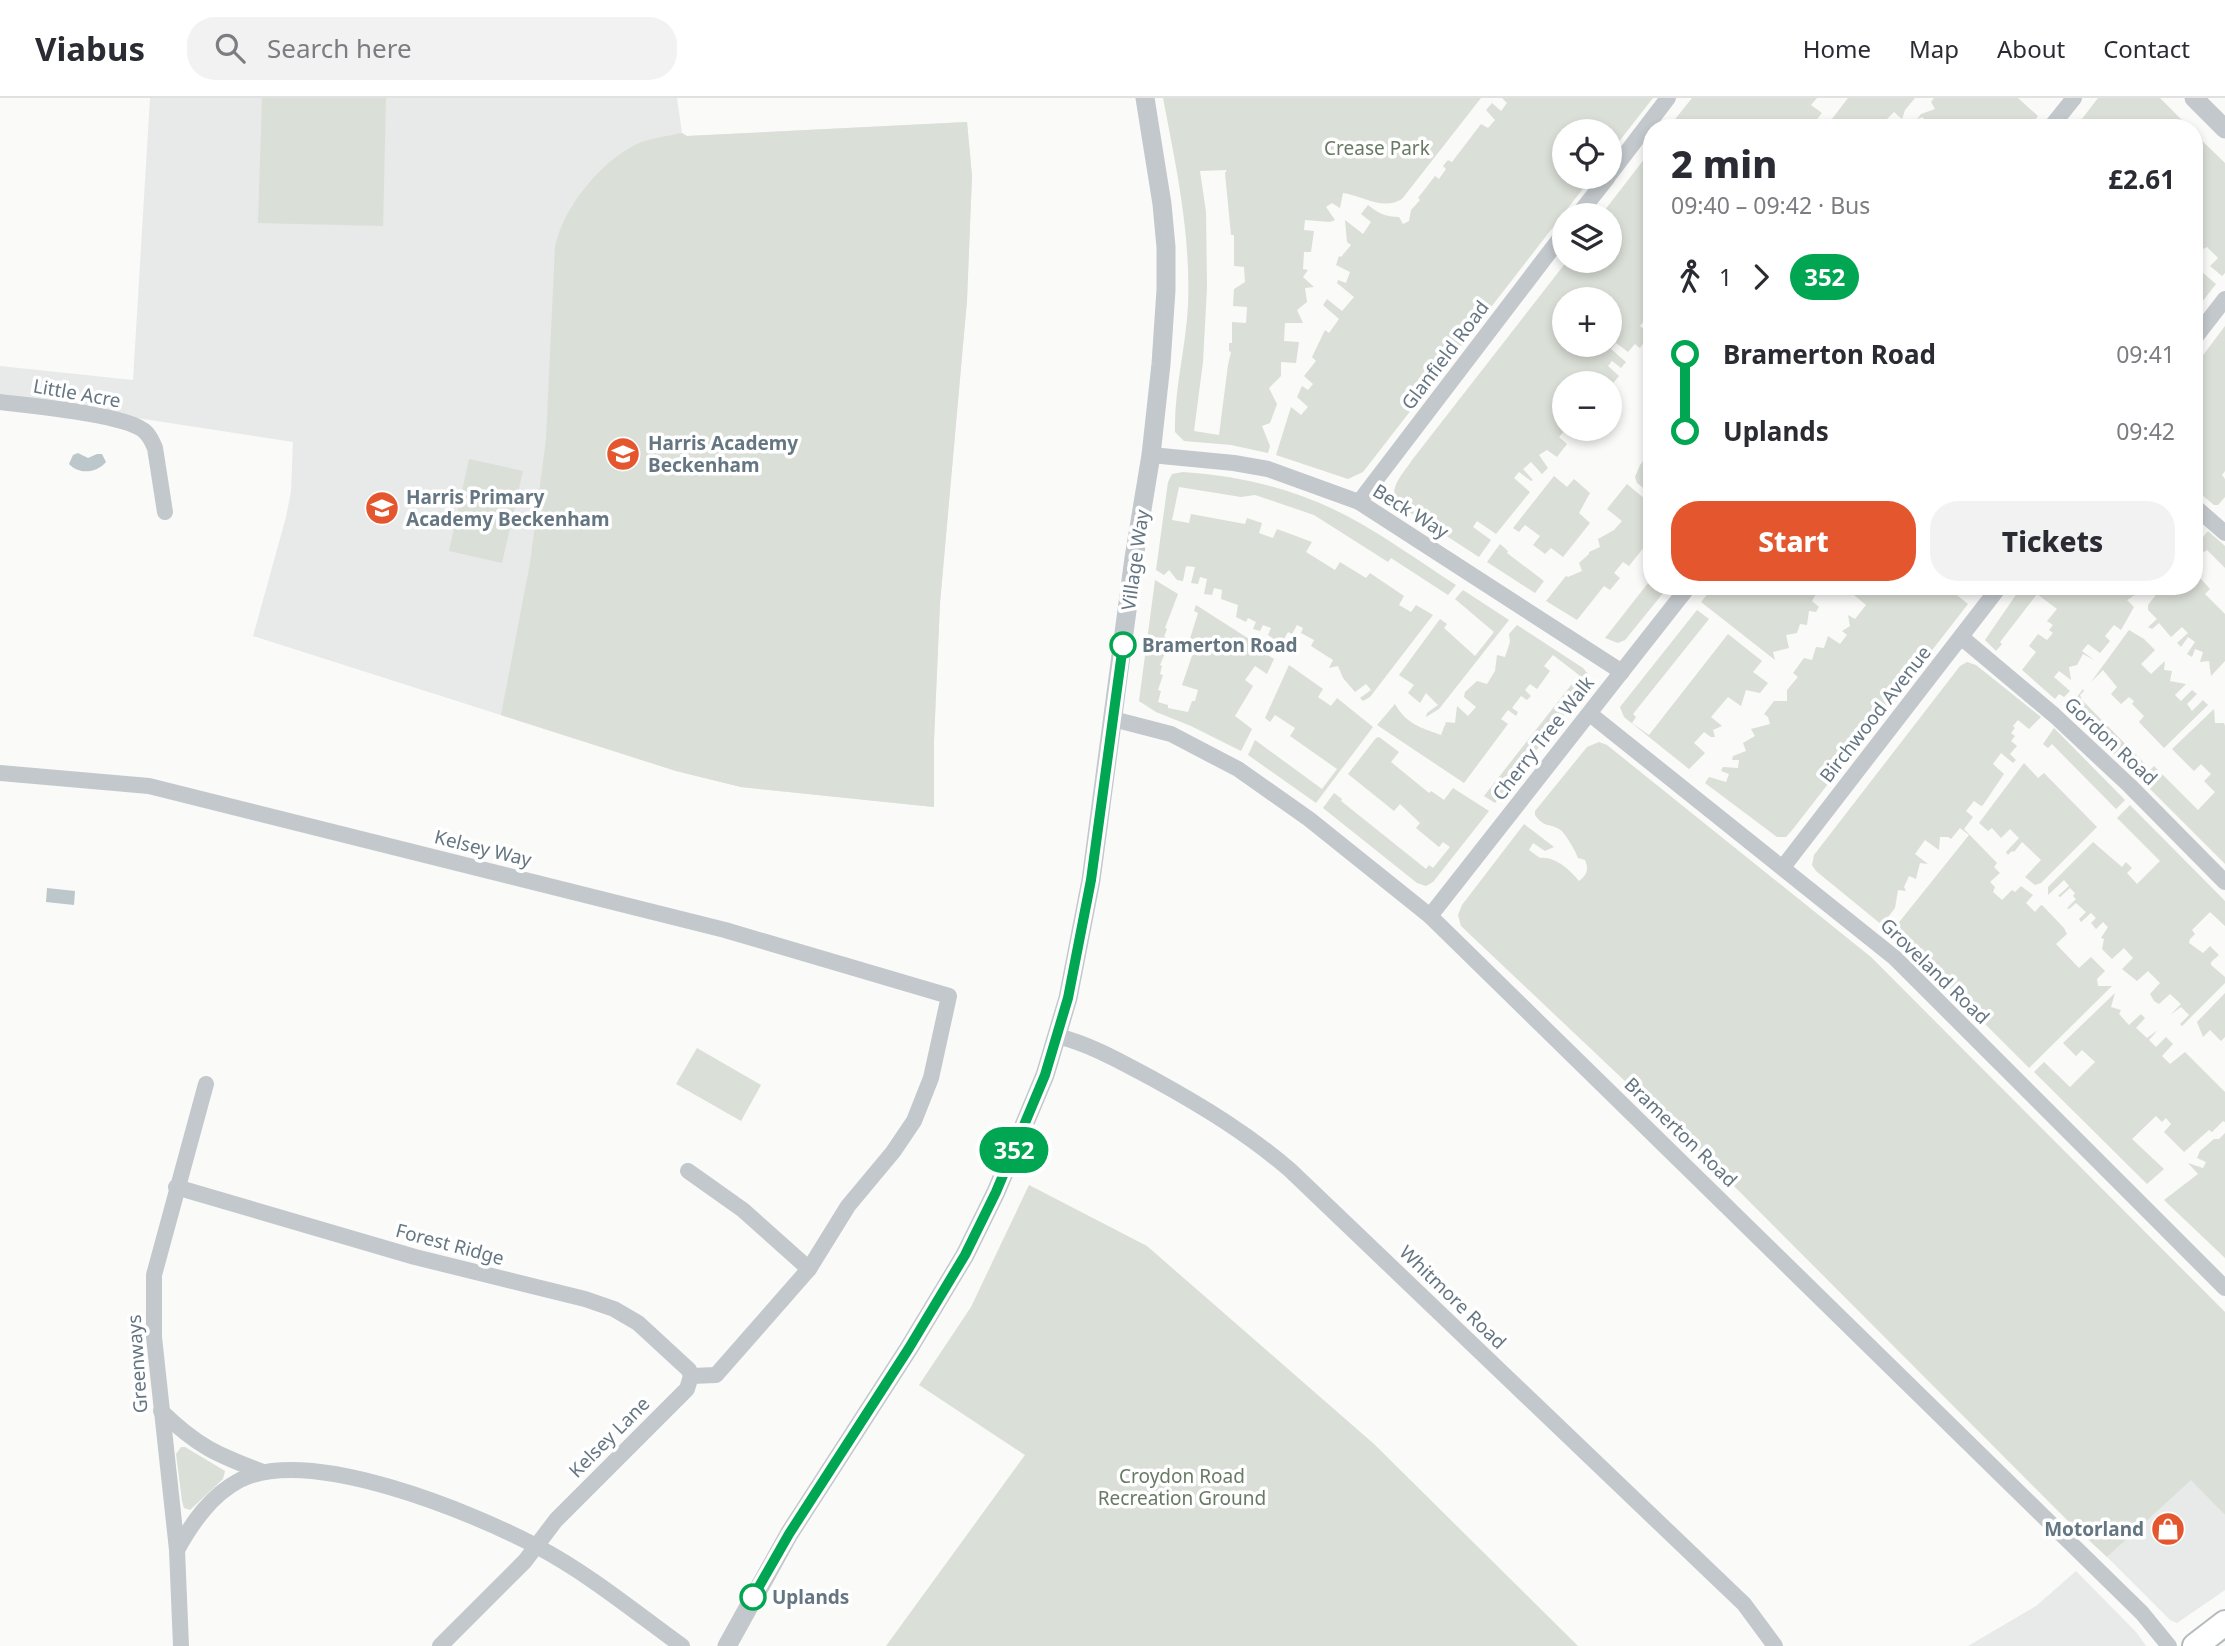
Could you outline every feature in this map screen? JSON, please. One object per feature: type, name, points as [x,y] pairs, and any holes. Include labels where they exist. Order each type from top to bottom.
[{"type":"main road","points":[[2195,1646],[2225,1623]]},
{"type":"street","name":"Village Way","points":[[727,1646],[789,1534],[909,1348],[965,1255],[996,1192],[1045,1075],[1068,998],[1091,880],[1134,558],[1151,455],[1161,364],[1166,247],[1145,98]]},
{"type":"street","points":[[1652,119],[1668,98]]},
{"type":"street","points":[[2057,119],[2074,98]]},
{"type":"street","points":[[2194,98],[2225,129]]},
{"type":"street","points":[[1622,158],[1643,131]]},
{"type":"street","points":[[1587,203],[1598,189]]},
{"type":"street","name":"Glanfield Road","points":[[1359,502],[1552,249]]},
{"type":"street","points":[[2203,327],[2225,299]]},
{"type":"street","name":"Little Acre","points":[[0,402],[87,414],[131,424],[143,430],[155,447],[165,512]]},
{"type":"street","name":"Beck Way","points":[[1151,455],[1268,469],[1359,502],[1622,672]]},
{"type":"street","points":[[2203,514],[2225,533]]},
{"type":"street","name":"Cherry Tree Walk","points":[[1430,916],[1682,595]]},
{"type":"street","name":"Birchwood Avenue","points":[[1783,867],[1993,595]]},
{"type":"street","name":"Gordon Road","points":[[1961,637],[2063,724],[2225,882]]},
{"type":"street","name":"Groveland Road","points":[[1590,713],[1895,958],[2224,1286]]},
{"type":"street","name":"Bramerton Road","points":[[1113,719],[1171,734],[1238,769],[1309,819],[1430,916],[2142,1613],[2169,1646]]},
{"type":"street","name":"Kelsey Way","points":[[0,773],[149,786],[725,930],[949,996],[930,1078],[914,1121],[893,1152],[848,1206],[809,1269]]},
{"type":"street","name":"Whitmore Road","points":[[1057,1036],[1103,1051],[1205,1108],[1258,1142],[1744,1604],[1775,1646]]},
{"type":"street","name":"Greenways","points":[[181,1646],[177,1550],[154,1338],[154,1275],[206,1084]]},
{"type":"street","points":[[688,1171],[743,1210],[809,1269],[716,1374],[691,1376]]},
{"type":"street","name":"Forest Ridge","points":[[176,1187],[415,1257],[585,1299],[614,1309],[638,1323],[689,1370],[691,1376]]},
{"type":"street","name":"Kelsey Lane","points":[[440,1646],[537,1546],[556,1520],[687,1389],[691,1376]]},
{"type":"street","points":[[161,1411],[204,1448],[263,1472]]},
{"type":"street","points":[[177,1550],[202,1511],[224,1490],[242,1479],[263,1472],[311,1471],[341,1475],[401,1490],[537,1546],[582,1574],[682,1646]]},
{"type":"shaded area","name":"Harris Academy Beckenham","points":[[150,98],[677,98],[682,133],[687,136],[967,122],[972,176],[967,300],[940,603],[934,807],[741,787],[676,771],[253,636],[286,517],[291,491],[293,442],[0,397],[0,366],[133,380]]},
{"type":"shaded area","points":[[78,453],[88,458],[102,454],[106,462],[93,470],[78,470],[69,464],[73,455]]},
{"type":"shaded area","points":[[47,888],[75,891],[74,905],[46,902]]},
{"type":"shaded area","points":[[2191,1479],[2225,1515],[2225,1590],[2177,1623],[2170,1620],[2107,1557]]},
{"type":"shaded area","points":[[2076,1571],[2137,1633],[2146,1646],[1968,1646],[2036,1606]]},
{"type":"green space","points":[[262,98],[386,98],[383,226],[258,223]]},
{"type":"green space","name":"Crease Park","points":[[1163,98],[1481,98],[1402,199],[1388,204],[1343,193],[1340,208],[1332,203],[1326,207],[1335,220],[1305,220],[1304,230],[1314,231],[1311,252],[1304,252],[1303,269],[1308,270],[1303,277],[1314,287],[1305,288],[1307,302],[1297,310],[1303,323],[1285,323],[1284,341],[1299,342],[1296,363],[1281,362],[1281,376],[1269,388],[1277,404],[1270,423],[1262,426],[1270,446],[1268,453],[1231,445],[1184,441],[1175,432],[1176,400],[1187,321],[1188,279],[1182,201]],"holes":[[[1227,170],[1225,173],[1231,235],[1234,235],[1234,266],[1244,267],[1245,282],[1234,289],[1233,306],[1247,307],[1246,323],[1232,322],[1232,343],[1229,343],[1231,352],[1219,435],[1194,431],[1203,362],[1207,287],[1206,212],[1200,171]]]},
{"type":"green space","points":[[1502,98],[1653,98],[1622,138],[1622,119],[1552,119],[1552,189],[1583,189],[1572,203],[1552,203],[1552,229],[1363,472],[1348,479],[1276,455],[1291,407],[1301,415],[1308,407],[1297,397],[1302,386],[1308,390],[1313,384],[1304,376],[1316,361],[1312,357],[1325,330],[1329,333],[1339,319],[1323,305],[1327,299],[1342,311],[1354,297],[1337,283],[1338,280],[1346,283],[1350,272],[1336,265],[1339,256],[1351,245],[1347,242],[1345,220],[1363,234],[1371,222],[1361,214],[1368,205],[1382,214],[1399,217],[1403,224],[1409,221],[1411,210],[1420,200],[1418,198],[1435,176],[1439,179],[1448,160],[1452,162],[1481,124],[1488,128],[1495,120],[1486,110],[1492,103],[1501,111],[1507,103]]},
{"type":"green space","points":[[1692,98],[1817,98],[1811,105],[1822,113],[1817,119],[1675,119]]},
{"type":"green space","points":[[1848,98],[1915,98],[1905,110],[1902,119],[1894,112],[1887,119],[1832,119]]},
{"type":"green space","points":[[1934,98],[2018,98],[2038,116],[2036,119],[1917,119],[1921,114],[1935,109],[1931,102]]},
{"type":"green space","points":[[2098,98],[2160,98],[2181,119],[2082,119]]},
{"type":"green space","points":[[967,122],[972,176],[967,300],[940,603],[934,807],[741,787],[676,771],[501,715],[530,563],[546,439],[555,247],[566,216],[586,186],[611,161],[639,143],[682,133],[687,136]]},
{"type":"green space","points":[[2203,142],[2225,163],[2225,273],[2222,276],[2210,266],[2218,258],[2207,247],[2203,249]]},
{"type":"green space","points":[[1643,161],[1643,322],[1640,326],[1643,328],[1643,344],[1640,348],[1635,344],[1628,352],[1622,348],[1622,287],[1552,287],[1552,357],[1620,357],[1626,362],[1621,368],[1612,361],[1608,366],[1614,371],[1552,371],[1552,441],[1564,441],[1567,444],[1557,457],[1547,450],[1539,455],[1548,468],[1542,474],[1531,462],[1523,469],[1533,480],[1519,472],[1514,478],[1530,492],[1496,534],[1477,521],[1473,527],[1491,540],[1479,557],[1400,506],[1394,494],[1395,488],[1412,460],[1558,273],[1622,273],[1622,203],[1610,203]]},
{"type":"green space","points":[[2203,273],[2216,284],[2203,301]]},
{"type":"green space","points":[[2225,326],[2225,471],[2222,475],[2225,479],[2225,497],[2218,505],[2214,505],[2203,496],[2203,355]]},
{"type":"green space","points":[[469,459],[523,471],[502,563],[449,551]]},
{"type":"green space","points":[[1643,461],[1643,488],[1635,477]]},
{"type":"green space","points":[[1183,472],[1268,485],[1308,498],[1361,524],[1456,585],[1448,595],[1391,558],[1388,562],[1314,515],[1255,495],[1241,497],[1179,487],[1172,520],[1189,523],[1191,514],[1245,524],[1247,518],[1262,523],[1259,533],[1273,538],[1277,529],[1312,542],[1306,552],[1335,570],[1340,562],[1366,578],[1370,573],[1404,596],[1399,605],[1411,612],[1416,605],[1433,615],[1370,697],[1363,701],[1360,698],[1371,690],[1366,684],[1355,692],[1343,678],[1338,666],[1329,668],[1333,660],[1311,646],[1314,640],[1301,633],[1303,628],[1297,625],[1292,634],[1288,632],[1281,644],[1268,635],[1271,628],[1263,625],[1260,631],[1253,629],[1256,622],[1248,618],[1246,622],[1236,617],[1238,605],[1221,599],[1222,590],[1214,588],[1212,595],[1204,594],[1207,579],[1200,577],[1198,584],[1191,583],[1195,567],[1186,566],[1183,581],[1177,580],[1169,570],[1164,575],[1156,570],[1168,482],[1172,474]]},
{"type":"green space","points":[[1554,476],[1567,487],[1574,479],[1590,493],[1579,513],[1590,523],[1563,557],[1551,548],[1545,554],[1533,545],[1540,536],[1525,525],[1519,532],[1513,528]]},
{"type":"green space","points":[[1627,484],[1643,497],[1643,548],[1629,566],[1623,562],[1614,573],[1620,578],[1610,590],[1604,586],[1577,620],[1546,601],[1566,576],[1582,571],[1579,563],[1589,552],[1600,547],[1598,539],[1614,530],[1622,521],[1607,509]]},
{"type":"green space","points":[[2208,531],[2225,546],[2225,568],[2207,550],[2203,551],[2203,537]]},
{"type":"green space","points":[[1500,544],[1507,553],[1544,581],[1535,593],[1487,562]]},
{"type":"green space","points":[[1155,580],[1178,594],[1165,628],[1164,637],[1171,639],[1160,665],[1160,674],[1163,675],[1158,690],[1161,691],[1158,702],[1168,705],[1168,708],[1188,712],[1192,701],[1195,701],[1198,690],[1182,685],[1194,650],[1188,645],[1198,613],[1194,611],[1196,605],[1257,644],[1257,648],[1274,659],[1267,674],[1255,666],[1245,680],[1253,686],[1235,716],[1252,729],[1241,751],[1156,712],[1139,701]]},
{"type":"green space","points":[[2203,581],[2210,589],[2205,594],[2225,614],[2225,661],[2211,676],[2209,661],[2200,662],[2203,652],[2195,649],[2192,657],[2187,654],[2195,642],[2188,637],[2181,647],[2177,643],[2188,633],[2182,627],[2171,637],[2159,623],[2152,629],[2148,627],[2157,619],[2148,610],[2148,605],[2156,595],[2203,595]]},
{"type":"green space","points":[[1643,589],[1643,595],[1662,595],[1625,640],[1618,643],[1605,638]]},
{"type":"green space","points":[[1463,590],[1509,620],[1439,709],[1426,717],[1427,713],[1438,705],[1426,693],[1420,703],[1408,693],[1414,685],[1399,675],[1440,619],[1447,624],[1444,628],[1475,656],[1494,632],[1455,599]]},
{"type":"green space","points":[[1707,595],[1815,595],[1812,601],[1819,607],[1816,612],[1809,611],[1807,625],[1800,624],[1797,633],[1786,635],[1789,648],[1773,652],[1775,660],[1701,602]]},
{"type":"green space","points":[[1854,595],[1957,595],[1968,604],[1793,829],[1786,837],[1777,837],[1705,783],[1709,777],[1726,782],[1729,774],[1721,771],[1723,767],[1738,768],[1739,760],[1732,760],[1733,756],[1746,751],[1743,743],[1755,736],[1751,729],[1770,724],[1764,714],[1774,701],[1787,701],[1787,690],[1798,677],[1793,673],[1804,658],[1812,660],[1816,647],[1824,648],[1828,636],[1840,644],[1847,635],[1842,631],[1850,626],[1848,615],[1855,619],[1866,605]]},
{"type":"green space","points":[[2016,595],[2036,595],[1996,651],[1985,640]]},
{"type":"green space","points":[[2038,595],[2135,595],[2127,600],[2134,607],[2121,630],[2114,625],[2105,636],[2110,641],[2100,653],[2088,644],[2082,651],[2094,660],[2083,654],[2077,665],[2069,667],[2071,680],[2059,671],[2054,677],[2070,691],[2064,697],[2059,694],[2055,699],[2022,670],[2036,652],[2029,646],[2038,634],[2047,640],[2053,633],[2049,630],[2053,625],[2047,621],[2057,609]]},
{"type":"green space","points":[[1697,610],[1709,619],[1633,714],[1636,717],[1632,723],[1649,735],[1728,634],[1762,661],[1753,672],[1768,683],[1760,693],[1746,690],[1741,706],[1728,697],[1711,717],[1722,726],[1713,730],[1715,737],[1704,732],[1694,743],[1705,753],[1689,769],[1624,717],[1620,707]]},
{"type":"green space","points":[[1517,625],[1583,668],[1589,675],[1589,683],[1495,803],[1484,796],[1579,675],[1553,655],[1544,666],[1550,671],[1537,689],[1530,684],[1525,690],[1531,696],[1527,700],[1521,696],[1512,708],[1518,712],[1516,716],[1508,710],[1501,719],[1508,724],[1464,783],[1377,725],[1395,704],[1409,721],[1441,735],[1446,722],[1455,723],[1457,706],[1468,716],[1476,707],[1464,697],[1465,692],[1477,681],[1487,684],[1495,671],[1497,655],[1505,657],[1510,642],[1509,634]]},
{"type":"green space","points":[[2129,630],[2155,650],[2141,664],[2151,674],[2165,661],[2164,670],[2172,671],[2170,681],[2186,684],[2175,695],[2181,701],[2192,690],[2197,694],[2187,704],[2192,711],[2203,700],[2208,705],[2164,748],[2139,722],[2144,716],[2132,704],[2134,701],[2129,697],[2121,704],[2111,694],[2117,687],[2103,670],[2091,682]]},
{"type":"green space","points":[[1967,662],[1976,665],[2041,717],[2029,729],[2018,720],[2013,726],[2015,728],[2011,733],[2015,736],[2011,741],[2017,746],[2010,754],[2016,760],[2013,763],[2001,753],[1993,764],[2004,774],[1983,805],[1974,801],[1966,811],[1973,817],[1964,829],[1997,863],[1994,867],[2000,873],[1990,882],[1995,887],[1993,892],[2002,900],[2012,890],[2015,892],[2021,886],[2033,895],[2026,903],[2035,912],[2043,906],[2067,934],[2056,944],[2079,968],[2091,957],[2105,971],[2097,979],[2098,986],[2112,986],[2029,1068],[1892,931],[1969,835],[1960,828],[1951,839],[1940,837],[1939,850],[1925,840],[1915,854],[1928,864],[1920,863],[1916,879],[1909,876],[1904,887],[1906,891],[1898,890],[1895,908],[1882,925],[1812,865],[1814,855],[1960,666]]},
{"type":"green space","points":[[1289,665],[1323,689],[1318,697],[1331,706],[1337,698],[1373,727],[1316,803],[1248,755],[1255,740],[1322,789],[1337,769],[1290,736],[1295,728],[1275,715],[1270,722],[1265,718]]},
{"type":"green space","points":[[2083,689],[2080,695],[2082,700],[2146,765],[2136,776],[2068,709]]},
{"type":"green space","points":[[2214,709],[2215,723],[2224,723],[2225,726],[2225,864],[2141,780],[2154,766],[2198,810],[2215,792],[2204,781],[2211,774],[2201,764],[2194,771],[2172,749]]},
{"type":"green space","points":[[2054,728],[2125,800],[2116,809],[2052,744],[2048,748],[2043,744]]},
{"type":"green space","points":[[1379,737],[1399,752],[1391,762],[1429,793],[1431,791],[1444,800],[1453,788],[1489,811],[1433,882],[1426,886],[1417,883],[1323,808],[1334,793],[1426,869],[1429,865],[1433,868],[1450,847],[1443,842],[1439,847],[1416,828],[1420,823],[1400,804],[1394,811],[1348,774]]},
{"type":"green space","points":[[1599,742],[1607,745],[1871,957],[2225,1312],[2225,1515],[2191,1480],[2107,1557],[1702,1154],[1461,926],[1458,915],[1462,905],[1524,824],[1554,847],[1545,851],[1533,843],[1529,850],[1540,858],[1551,859],[1562,865],[1579,881],[1584,877],[1587,869],[1585,860],[1578,858],[1561,831],[1541,822],[1535,811],[1587,747]]},
{"type":"green space","points":[[2024,763],[2038,778],[2044,773],[2097,827],[2041,883],[2035,885],[2025,877],[2041,860],[2022,842],[2008,855],[2006,852],[2019,838],[2010,829],[2001,838],[1992,828],[1988,831],[1979,823]]},
{"type":"green space","points":[[2130,805],[2225,901],[2225,926],[2210,912],[2192,930],[2195,934],[2189,943],[2203,953],[2210,946],[2219,955],[2211,965],[2225,977],[2225,983],[2182,1026],[2180,1024],[2189,1015],[2181,1007],[2170,1015],[2181,1004],[2170,994],[2159,1004],[2154,1001],[2150,994],[2160,983],[2148,971],[2137,981],[2122,969],[2133,958],[2124,948],[2112,959],[2102,949],[2104,939],[2101,938],[2108,927],[2103,922],[2096,929],[2091,923],[2096,918],[2091,913],[2081,922],[2079,919],[2086,912],[2076,903],[2067,908],[2076,899],[2070,888],[2058,896],[2069,886],[2064,880],[2048,895],[2048,887],[2093,842],[2122,867],[2126,862],[2132,868],[2127,873],[2137,884],[2160,861],[2117,818]]},
{"type":"green space","points":[[2115,993],[2111,1007],[2121,1010],[2119,1014],[2129,1025],[2141,1014],[2145,1018],[2136,1028],[2147,1038],[2158,1030],[2149,1040],[2156,1047],[2166,1037],[2173,1044],[2162,1056],[2170,1064],[2185,1052],[2225,1092],[2225,1122],[2212,1132],[2209,1130],[2184,1152],[2164,1132],[2171,1124],[2166,1118],[2162,1122],[2156,1116],[2132,1139],[2164,1169],[2147,1184],[2034,1072],[2044,1062],[2070,1087],[2095,1062],[2082,1050],[2076,1056],[2063,1043]]},
{"type":"green space","points":[[2225,993],[2225,1037],[2221,1041],[2210,1030],[2203,1037],[2197,1022]]},
{"type":"green space","points":[[697,1048],[761,1085],[741,1121],[676,1084]]},
{"type":"green space","points":[[2225,1133],[2225,1258],[2164,1200],[2198,1174],[2188,1163],[2203,1168],[2206,1162],[2197,1158],[2200,1151]]},
{"type":"green space","name":"Croydon Road Recreation Ground","points":[[1029,1185],[1147,1246],[1374,1444],[1578,1646],[886,1646],[1025,1455],[919,1385],[971,1307]]},
{"type":"green space","points":[[181,1447],[225,1471],[223,1479],[190,1510],[184,1508],[182,1501],[176,1454]]},
{"type":"bus line","name":"352","points":[[753,1597],[789,1534],[909,1348],[965,1255],[996,1192],[1045,1075],[1068,998],[1091,880],[1123,645]]},
{"type":"place","name":"Harris Academy Beckenham","points":[[623,454]]},
{"type":"place","name":"Harris Primary Academy Beckenham","points":[[382,508]]},
{"type":"place","name":"Bramerton Road","points":[[1123,645]]},
{"type":"place","name":"Motorland","points":[[2168,1529]]},
{"type":"place","name":"Uplands","points":[[753,1597]]}]
